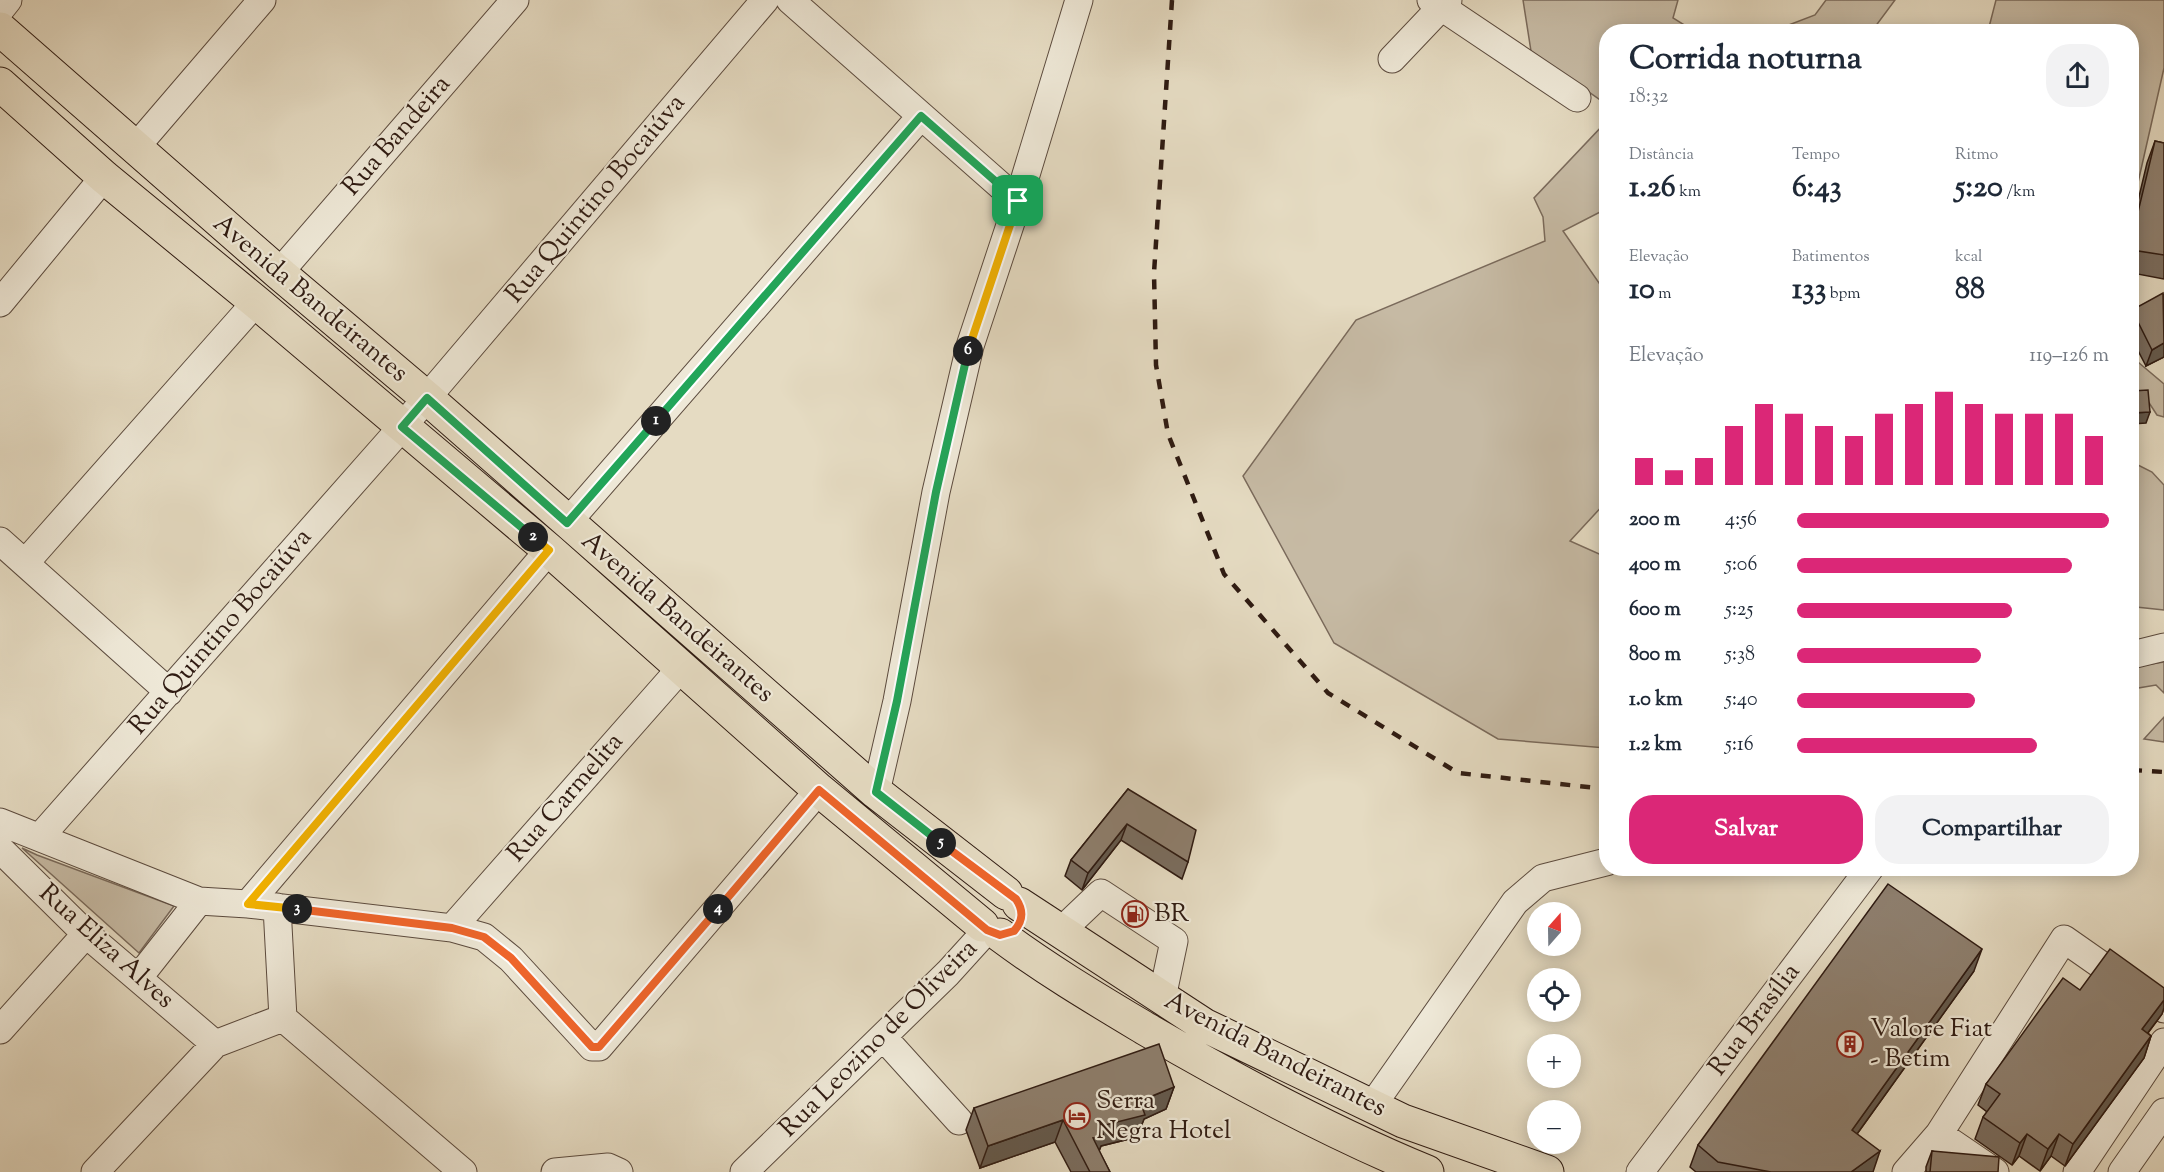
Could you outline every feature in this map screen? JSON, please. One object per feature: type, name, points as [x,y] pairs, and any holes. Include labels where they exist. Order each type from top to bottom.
[{"type":"main road","name":"Avenida Bandeirantes","points":[[0,29],[279,273],[427,398],[876,792],[1013,899],[1204,1025],[1403,1121],[1547,1172]]},
{"type":"main road","name":"Avenida Bandeirantes","points":[[0,84],[104,177],[256,302],[549,550],[819,790],[990,930],[1046,969],[1205,1064],[1318,1122],[1427,1172]]},
{"type":"main road","points":[[990,930],[1014,931],[1019,925],[1022,911],[1013,899]]},
{"type":"street","points":[[0,10],[8,0]]},
{"type":"street","points":[[135,148],[261,0]]},
{"type":"street","name":"Rua Bandeira","points":[[279,273],[515,0]]},
{"type":"street","name":"Rua Quintino Bocaiúva","points":[[40,837],[402,427],[765,0]]},
{"type":"street","points":[[790,0],[1018,201]]},
{"type":"street","points":[[876,792],[897,701],[936,492],[969,346],[1018,201],[1079,0]]},
{"type":"street","points":[[1392,59],[1440,3],[1576,98]]},
{"type":"street","points":[[567,523],[921,116]]},
{"type":"street","points":[[0,303],[104,177]]},
{"type":"street","points":[[26,562],[256,302]]},
{"type":"street","points":[[0,541],[169,692]]},
{"type":"street","points":[[248,904],[549,550]]},
{"type":"street","points":[[2139,654],[2164,647]]},
{"type":"street","name":"Rua Carmelita","points":[[452,928],[681,668]]},
{"type":"street","points":[[0,822],[199,901],[277,907],[452,928],[484,937],[511,958],[592,1047],[604,1043],[819,790]]},
{"type":"street","name":"Rua Eliza Alves","points":[[0,849],[86,934],[215,1044]]},
{"type":"street","points":[[1372,1106],[1515,902],[1543,878],[1599,864]]},
{"type":"street","name":"Rua Brasília","points":[[1640,1172],[1864,876]]},
{"type":"street","points":[[1061,931],[1101,893],[1174,941],[1162,998]]},
{"type":"street","points":[[139,977],[199,901]]},
{"type":"street","points":[[277,907],[283,1018],[463,1172]]},
{"type":"street","name":"Rua Leozino de Oliveira","points":[[744,1172],[990,930]]},
{"type":"street","points":[[0,1030],[86,934]]},
{"type":"street","points":[[1906,1172],[1939,1134],[2064,939],[2164,1009]]},
{"type":"street","points":[[95,1172],[215,1044],[283,1018]]},
{"type":"street","points":[[883,1037],[959,1121]]},
{"type":"street","points":[[2077,1172],[2164,1042]]},
{"type":"street","points":[[2122,1172],[2164,1112]]},
{"type":"street","points":[[1939,1134],[1995,1172]]},
{"type":"street","points":[[555,1172],[608,1167],[618,1172]]},
{"type":"shaded area","points":[[1523,0],[1678,0],[1673,18],[1683,24],[1599,24],[1599,99],[1531,51]]},
{"type":"shaded area","points":[[1826,0],[1895,0],[1877,24],[1791,24],[1815,15]]},
{"type":"shaded area","points":[[1996,0],[2164,0],[2164,68],[2139,178],[2139,24],[1990,24]]},
{"type":"shaded area","points":[[1599,129],[1599,213],[1563,231],[1599,283],[1599,510],[1570,541],[1599,554],[1599,747],[1498,739],[1334,643],[1243,476],[1356,320],[1545,241],[1543,217],[1534,198]]},
{"type":"shaded area","points":[[2139,363],[2164,384],[2164,417],[2157,415],[2142,392],[2139,393]]},
{"type":"shaded area","points":[[2139,466],[2152,472],[2164,485],[2164,610],[2139,607]]},
{"type":"shaded area","points":[[2164,662],[2164,693],[2156,685],[2139,688],[2139,666]]},
{"type":"shaded area","points":[[2164,717],[2164,742],[2144,739]]},
{"type":"shaded area","points":[[22,848],[37,855],[174,906],[139,953]]},
{"type":"building","points":[[2155,141],[2164,143],[2164,255],[2139,251],[2139,208]]},
{"type":"building","points":[[2163,293],[2164,343],[2152,350],[2139,324],[2139,306]]},
{"type":"building","points":[[2148,390],[2150,412],[2139,413],[2139,391]]},
{"type":"building","points":[[1128,789],[1196,830],[1188,862],[1127,824],[1088,873],[1071,860]]},
{"type":"building","name":"Valore Fiat - Betim","points":[[1888,884],[1982,949],[1852,1130],[1880,1151],[1851,1172],[1771,1172],[1718,1162],[1698,1145]]},
{"type":"building","points":[[2110,949],[2164,988],[2164,1000],[2142,1029],[2151,1036],[2073,1144],[2059,1134],[2048,1149],[2027,1134],[2020,1143],[1983,1117],[2000,1094],[1986,1084],[2063,978],[2080,990]]},
{"type":"building","points":[[1159,1044],[1174,1087],[1140,1101],[1145,1115],[1101,1126],[1104,1137],[1093,1138],[1110,1172],[1090,1172],[1063,1120],[988,1146],[974,1108]]},
{"type":"building","points":[[1932,1151],[1999,1157],[1998,1172],[1930,1172]]},
{"type":"railway","points":[[1172,0],[1154,273],[1156,365],[1168,434],[1224,574],[1328,693],[1458,773],[1599,788]]},
{"type":"railway","points":[[2139,770],[2164,772]]},
{"type":"place","name":"BR","points":[[1135,914]]},
{"type":"place","name":"Valore Fiat - Betim","points":[[1850,1044]]},
{"type":"place","name":"Serra Negra Hotel","points":[[1077,1116]]},
{"type":"route","points":[[921,116],[1018,201],[969,346],[936,492],[897,701],[876,792],[1016,899],[1022,911],[1019,925],[1014,931],[1000,935],[987,930],[819,790],[599,1047],[592,1047],[511,958],[484,937],[452,928],[248,904],[549,550],[402,427],[427,398],[567,523],[921,116]]}]
